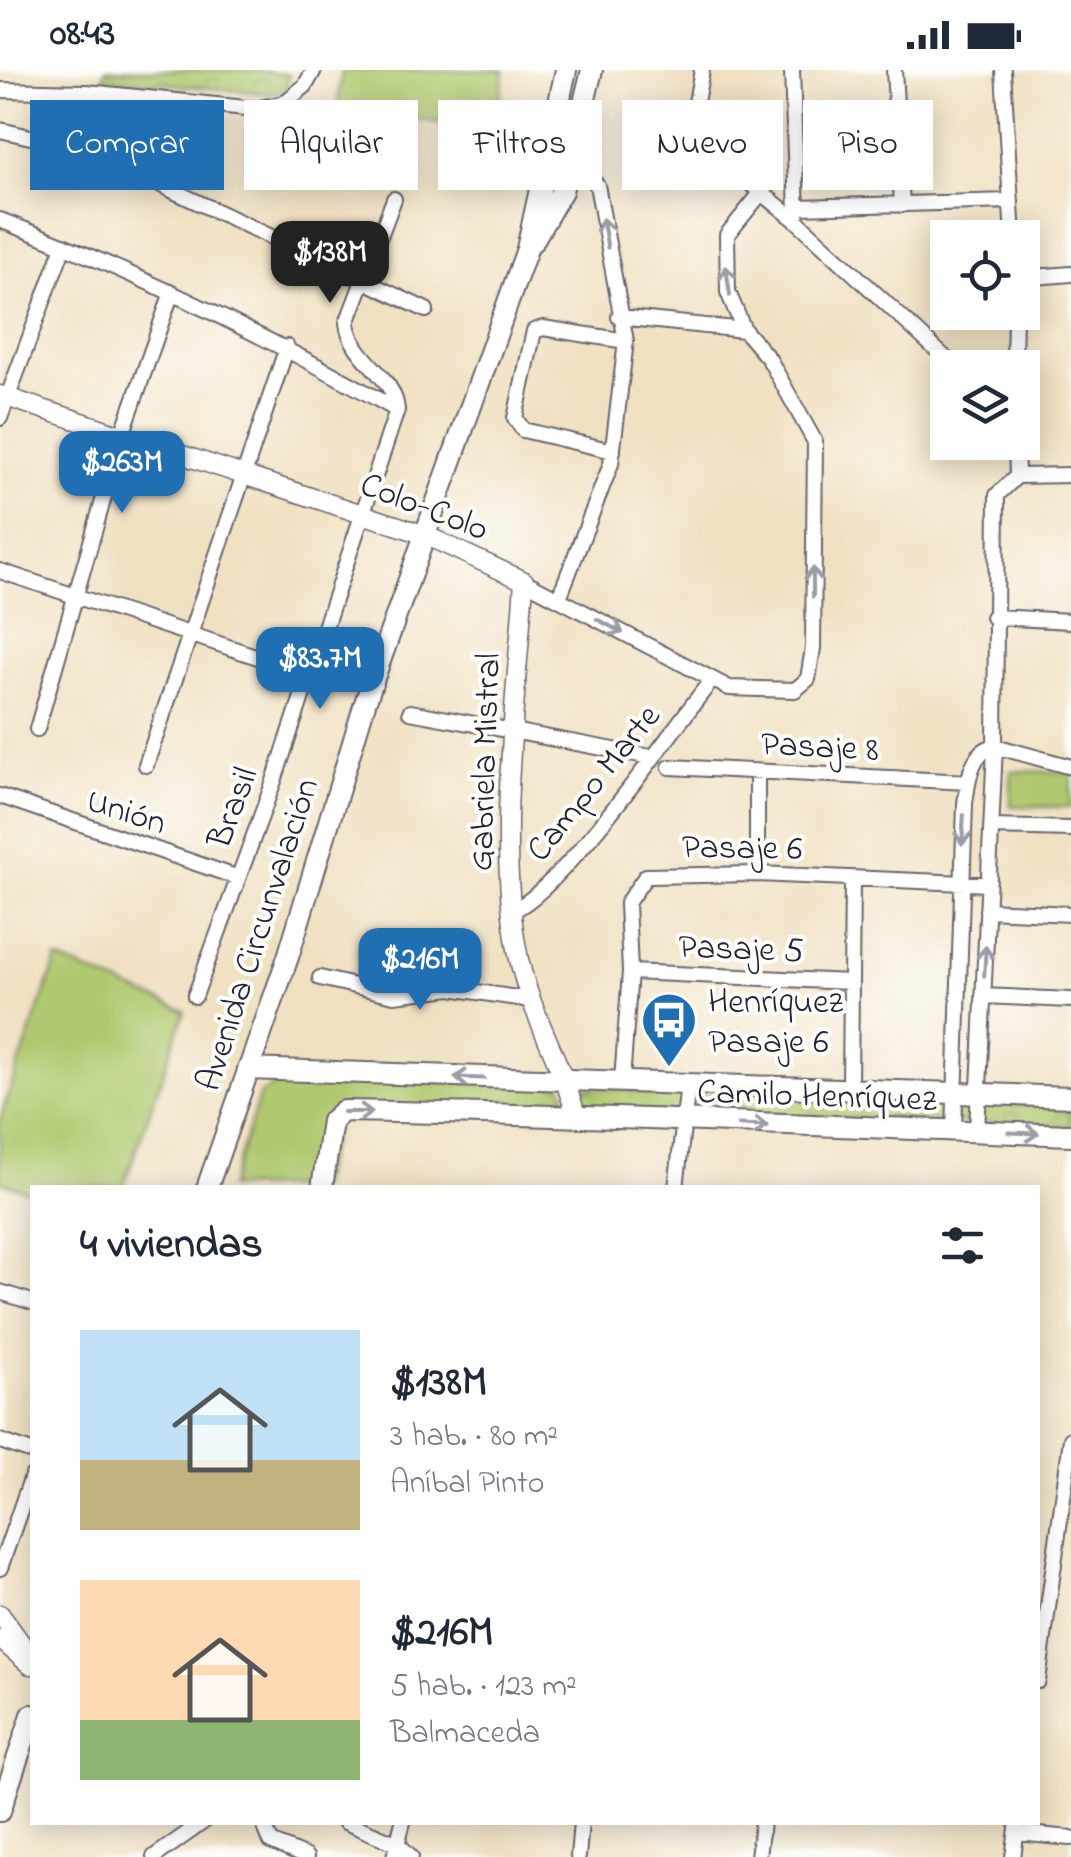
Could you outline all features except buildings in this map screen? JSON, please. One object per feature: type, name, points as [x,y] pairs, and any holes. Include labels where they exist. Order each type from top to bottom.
[{"type":"main road","name":"Avenida Circunvalación","points":[[208,1185],[423,534],[527,249],[566,70]]},
{"type":"main road","name":"Avenida Circunvalación","points":[[585,100],[592,70]]},
{"type":"main road","name":"Avenida Circunvalación","points":[[527,249],[555,206],[561,190]]},
{"type":"main road","name":"Camilo Henríquez","points":[[248,1069],[1071,1097]]},
{"type":"main road","name":"Camilo Henríquez","points":[[322,1185],[332,1121],[343,1111],[576,1115],[684,1123],[1071,1135]]},
{"type":"main road","points":[[0,1811],[30,1721]]},
{"type":"street","points":[[0,90],[87,92],[256,109],[284,103],[305,86],[314,70]]},
{"type":"street","points":[[702,70],[692,135],[761,193],[797,214],[937,350]]},
{"type":"street","points":[[792,70],[797,214]]},
{"type":"street","points":[[894,70],[902,205]]},
{"type":"street","points":[[1003,70],[1011,220]]},
{"type":"street","points":[[0,130],[87,150],[426,310]]},
{"type":"street","points":[[559,598],[598,501],[612,451],[626,341],[597,190]]},
{"type":"street","points":[[620,317],[744,330],[728,292],[724,246],[727,235],[761,193]]},
{"type":"street","points":[[394,199],[347,323],[349,340],[387,384],[396,398],[396,410]]},
{"type":"street","points":[[797,214],[1010,200]]},
{"type":"street","points":[[0,220],[172,292],[287,347],[396,410]]},
{"type":"street","points":[[0,418],[3,396],[64,245]]},
{"type":"street","points":[[1040,277],[1071,274]]},
{"type":"street","points":[[37,729],[122,435],[172,292]]},
{"type":"street","points":[[612,451],[523,430],[517,424],[534,331],[542,328],[626,341]]},
{"type":"street","name":"Colo-Colo","points":[[3,396],[423,534],[559,598],[728,688],[787,692],[803,686],[808,678],[813,648],[817,454],[777,372],[744,330]]},
{"type":"street","points":[[146,765],[287,347]]},
{"type":"street","name":"Brasil","points":[[195,996],[309,674],[396,410]]},
{"type":"street","points":[[1017,460],[1017,476]]},
{"type":"street","points":[[977,1132],[995,746],[992,617],[997,495],[1017,476],[1071,475]]},
{"type":"street","points":[[0,571],[309,674]]},
{"type":"street","name":"Gabriela Mistral","points":[[524,581],[509,861],[512,911],[530,1000],[567,1081],[576,1115]]},
{"type":"street","points":[[992,617],[1071,622]]},
{"type":"street","name":"Campo Marte","points":[[512,911],[535,898],[554,878],[711,680]]},
{"type":"street","points":[[410,712],[515,728],[651,756]]},
{"type":"street","points":[[954,1131],[968,782],[980,752],[995,746],[1071,767]]},
{"type":"street","name":"Pasaje 8","points":[[670,767],[968,782]]},
{"type":"street","points":[[757,874],[758,772]]},
{"type":"street","name":"Unión","points":[[0,796],[236,877]]},
{"type":"street","points":[[991,827],[1071,828]]},
{"type":"street","name":"Pasaje 6","points":[[622,1081],[630,972],[627,902],[646,876],[757,874],[988,884]]},
{"type":"street","points":[[850,1088],[852,879]]},
{"type":"street","points":[[987,910],[1071,914]]},
{"type":"street","name":"Pasaje 5","points":[[630,972],[850,982]]},
{"type":"street","points":[[320,978],[394,994],[451,988],[530,1000]]},
{"type":"street","points":[[983,996],[1071,1000]]},
{"type":"street","points":[[676,1185],[688,1084]]},
{"type":"street","points":[[0,1292],[30,1301]]},
{"type":"street","points":[[0,1440],[30,1451]]},
{"type":"street","points":[[1040,1666],[1071,1440]]},
{"type":"street","points":[[0,1568],[30,1482]]},
{"type":"street","points":[[0,1614],[30,1655]]},
{"type":"street","points":[[0,1640],[30,1665]]},
{"type":"street","points":[[154,1857],[199,1825]]},
{"type":"street","points":[[264,1825],[271,1842],[306,1857]]},
{"type":"street","points":[[350,1825],[411,1857]]},
{"type":"street","points":[[396,1850],[403,1825]]},
{"type":"street","points":[[578,1857],[581,1825]]},
{"type":"street","points":[[758,1857],[762,1825]]},
{"type":"street","points":[[1013,1857],[1017,1828],[1071,1838]]},
{"type":"green space","points":[[105,70],[256,70],[289,75],[287,88],[273,94],[103,78]]},
{"type":"green space","points":[[342,70],[504,70],[500,100],[438,100],[438,123],[418,120],[418,100],[338,100]]},
{"type":"green space","points":[[1011,771],[1071,772],[1071,807],[1011,806]]},
{"type":"green space","points":[[57,959],[185,1011],[124,1185],[30,1185],[30,1192],[0,1181],[0,1118]]},
{"type":"green space","points":[[289,1077],[562,1085],[571,1111],[340,1108],[320,1185],[230,1185],[260,1094]]},
{"type":"green space","points":[[577,1087],[843,1101],[1071,1106],[1071,1126],[582,1110]]},
{"type":"place","name":"Henríquez Pasaje 6","points":[[669,1069]]}]
